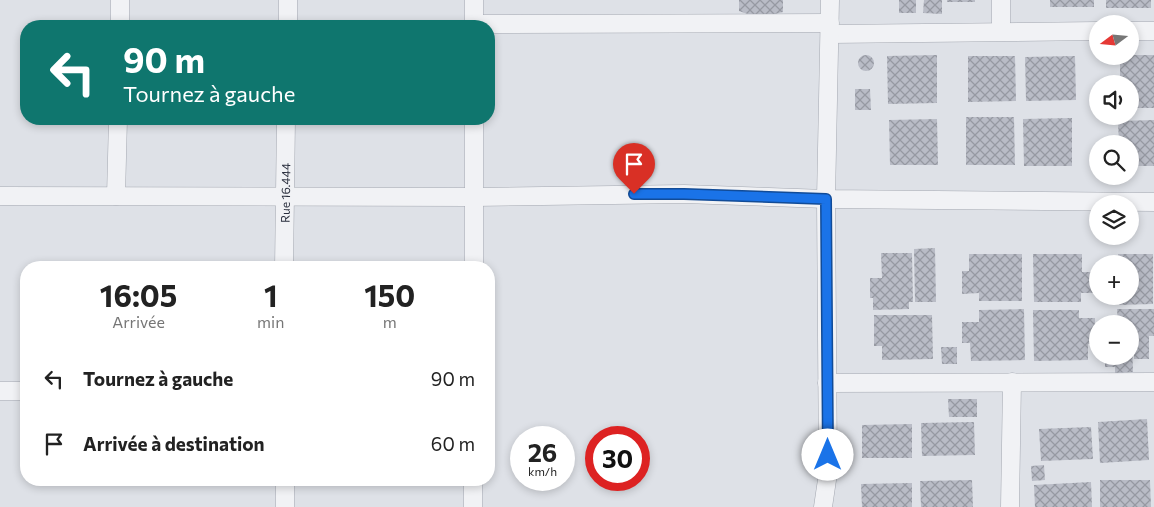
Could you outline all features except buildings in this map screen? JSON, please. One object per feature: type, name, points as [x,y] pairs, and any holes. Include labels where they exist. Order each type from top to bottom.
[{"type":"street","points":[[120,0],[120,20]]},
{"type":"street","points":[[288,0],[288,20]]},
{"type":"street","points":[[474,0],[474,20]]},
{"type":"street","points":[[823,507],[828,473],[826,199],[830,0]]},
{"type":"street","points":[[1001,31],[1002,0]]},
{"type":"street","points":[[495,25],[1089,31]]},
{"type":"street","points":[[1139,31],[1154,31]]},
{"type":"street","points":[[116,196],[118,125]]},
{"type":"street","name":"Rue 16.444","points":[[284,261],[286,125]]},
{"type":"street","points":[[474,125],[474,261]]},
{"type":"street","points":[[0,196],[474,197],[676,194],[826,199],[1154,202]]},
{"type":"street","points":[[1010,507],[1012,382]]},
{"type":"street","points":[[827,383],[1154,382]]},
{"type":"street","points":[[0,391],[20,391]]},
{"type":"street","points":[[285,486],[285,507]]},
{"type":"street","points":[[473,486],[473,507]]},
{"type":"route","points":[[634,194],[826,199],[828,455]]}]
